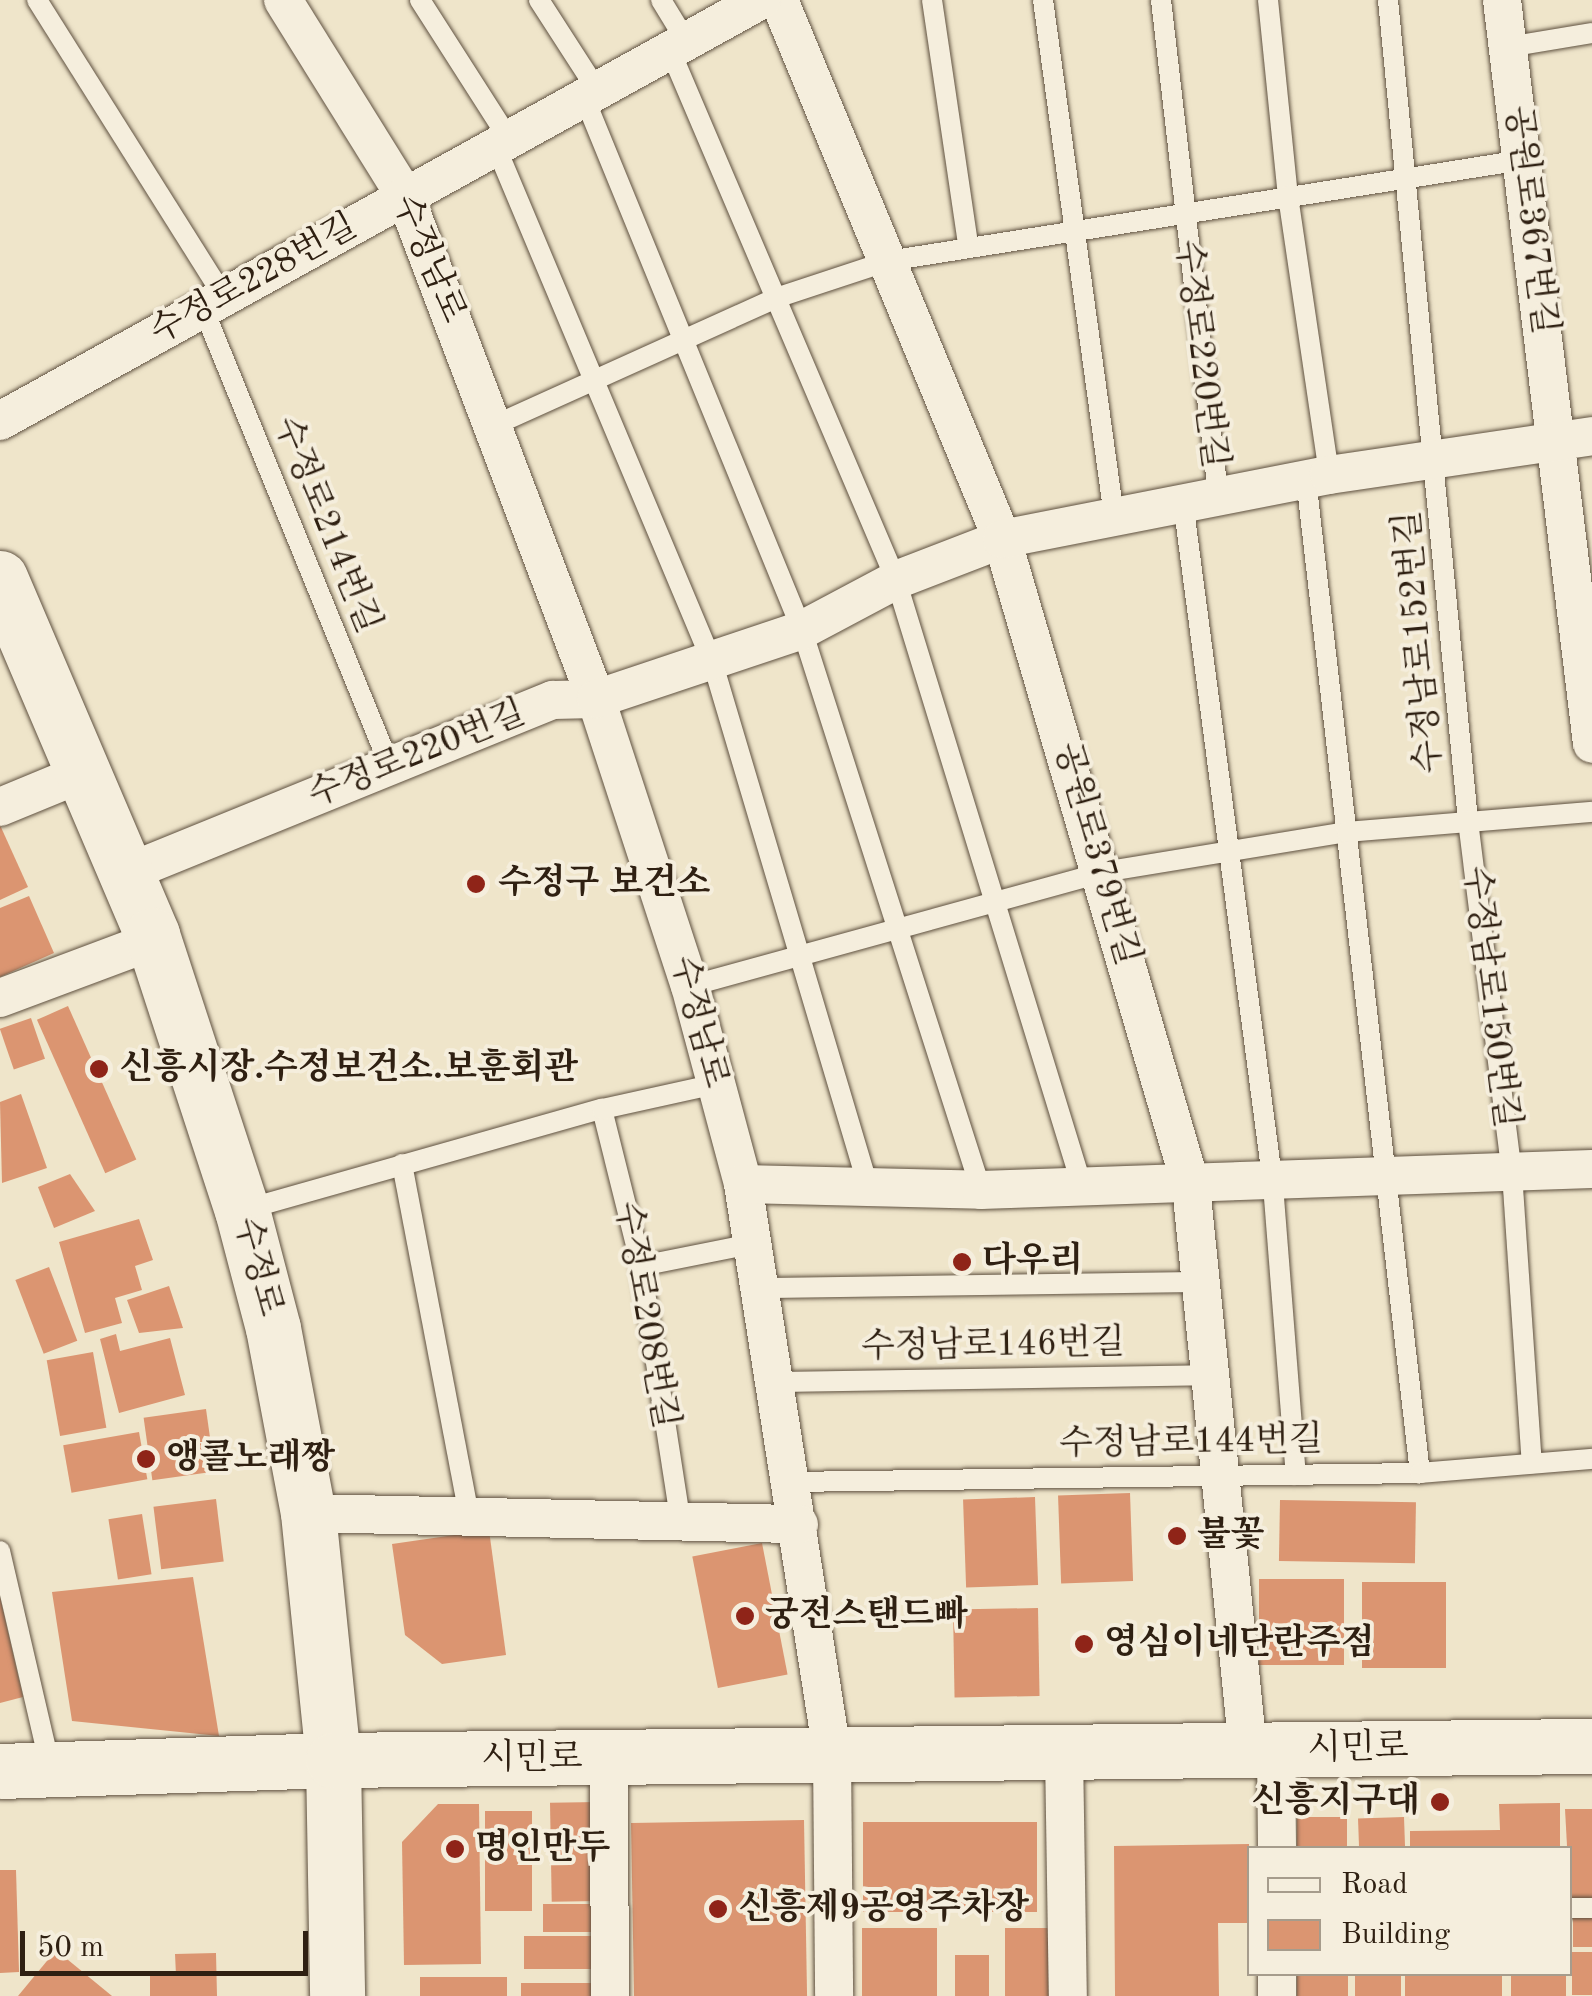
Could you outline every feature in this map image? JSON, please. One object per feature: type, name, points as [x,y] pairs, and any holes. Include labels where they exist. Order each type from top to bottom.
[{"type":"main road","name":"수정로","points":[[0,578],[129,872],[242,1210],[308,1513],[316,1761],[337,1996]]},
{"type":"main road","name":"수정로","points":[[0,650],[63,781],[134,948],[213,1192],[258,1366],[316,1761],[302,1996]]},
{"type":"main road","name":"시민로","points":[[26,1772],[316,1761],[1592,1746]]},
{"type":"street","name":"수정남로","points":[[283,0],[405,196],[496,426],[596,699],[690,986],[743,1184],[832,1753],[834,1996]]},
{"type":"street","name":"수정로228번길","points":[[0,420],[760,0]]},
{"type":"street","name":"공원로379번길","points":[[780,0],[1002,539],[1103,872],[1191,1186],[1223,1474],[1277,1846]]},
{"type":"street","name":"공원로367번길","points":[[1502,0],[1522,160],[1575,438],[1592,744]]},
{"type":"street","name":"수정로220번길","points":[[129,872],[554,700],[596,699],[712,664],[802,630],[896,580],[1002,539],[1436,456],[1575,438]]},
{"type":"street","points":[[0,807],[63,781]]},
{"type":"street","points":[[0,998],[134,948]]},
{"type":"street","name":"수정남로150번길","points":[[743,1184],[981,1190],[1390,1180],[1592,1169]]},
{"type":"street","points":[[308,1513],[799,1524]]},
{"type":"street","points":[[1064,1752],[1068,1996]]},
{"type":"street","points":[[609,1759],[610,1996]]},
{"type":"lane","name":"수정로214번길","points":[[36,0],[214,302],[390,766]]},
{"type":"lane","points":[[420,0],[503,143],[595,381],[712,664],[868,1186]]},
{"type":"lane","points":[[539,0],[591,94],[682,340],[802,630],[981,1190]]},
{"type":"lane","points":[[661,0],[896,580],[1082,1186]]},
{"type":"lane","points":[[932,0],[968,244]]},
{"type":"lane","points":[[1042,0],[1114,516]]},
{"type":"lane","name":"수정로220번길","points":[[1161,0],[1183,212],[1200,499]]},
{"type":"lane","points":[[1268,0],[1317,477],[1347,832],[1390,1180],[1420,1473]]},
{"type":"lane","points":[[1388,0],[1403,178],[1436,456]]},
{"type":"lane","points":[[1508,47],[1592,34]]},
{"type":"lane","points":[[496,426],[779,297],[888,261],[968,244],[1522,160]]},
{"type":"lane","name":"수정남로152번길","points":[[1436,456],[1468,821]]},
{"type":"lane","points":[[1200,499],[1229,848],[1273,1184],[1296,1475]]},
{"type":"lane","name":"수정남로152번길","points":[[690,986],[1103,872],[1229,848],[1347,832],[1592,812]]},
{"type":"lane","name":"수정남로150번길","points":[[1468,821],[1512,1173],[1532,1463]]},
{"type":"lane","points":[[242,1210],[602,1109],[716,1084]]},
{"type":"lane","name":"수정로208번길","points":[[602,1109],[641,1266],[681,1523]]},
{"type":"lane","points":[[402,1164],[469,1516]]},
{"type":"lane","points":[[641,1266],[736,1247],[754,1250]]},
{"type":"lane","points":[[762,1288],[1204,1282]]},
{"type":"lane","name":"수정남로146번길","points":[[774,1382],[1212,1376]]},
{"type":"lane","name":"수정남로144번길","points":[[789,1482],[1420,1473],[1592,1459]]},
{"type":"lane","points":[[0,1550],[26,1772]]},
{"type":"building","points":[[0,825],[28,887],[0,900]]},
{"type":"building","points":[[29,896],[54,953],[0,977],[0,908]]},
{"type":"building","points":[[68,1006],[136,1159],[105,1173],[37,1020]]},
{"type":"building","points":[[31,1018],[45,1059],[14,1069],[0,1029]]},
{"type":"building","points":[[21,1094],[47,1168],[2,1183],[0,1102]]},
{"type":"building","points":[[70,1174],[95,1211],[54,1228],[38,1187]]},
{"type":"building","points":[[139,1219],[153,1260],[135,1266],[142,1290],[115,1298],[122,1323],[85,1333],[59,1242]]},
{"type":"building","points":[[49,1267],[77,1341],[44,1354],[15,1280]]},
{"type":"building","points":[[169,1286],[183,1328],[139,1333],[127,1300]]},
{"type":"building","points":[[116,1334],[120,1351],[170,1338],[185,1395],[119,1413],[100,1339]]},
{"type":"building","points":[[93,1352],[106,1428],[60,1436],[47,1360]]},
{"type":"building","points":[[206,1409],[215,1471],[152,1480],[144,1418]]},
{"type":"building","points":[[139,1432],[147,1479],[72,1493],[63,1445]]},
{"type":"building","points":[[1130,1493],[1133,1581],[1061,1583],[1058,1496]]},
{"type":"building","points":[[1035,1497],[1038,1585],[966,1587],[963,1500]]},
{"type":"building","points":[[216,1499],[224,1562],[161,1569],[153,1507]]},
{"type":"building","points":[[1280,1500],[1416,1502],[1415,1563],[1279,1561]]},
{"type":"building","points":[[142,1514],[152,1574],[118,1580],[108,1519]]},
{"type":"building","points":[[489,1530],[506,1655],[442,1664],[405,1635],[392,1544]]},
{"type":"building","points":[[762,1543],[788,1675],[718,1688],[692,1557]]},
{"type":"building","points":[[193,1577],[219,1736],[72,1721],[52,1592]]},
{"type":"building","points":[[1259,1579],[1344,1579],[1344,1665],[1259,1665]]},
{"type":"building","points":[[1362,1582],[1446,1582],[1446,1668],[1362,1668]]},
{"type":"building","points":[[0,1597],[23,1697],[0,1703]]},
{"type":"building","points":[[1038,1608],[1040,1696],[955,1697],[953,1609]]},
{"type":"building","points":[[598,1802],[600,1901],[552,1902],[550,1803]]},
{"type":"building","points":[[1560,1803],[1560,1846],[1410,1846],[1410,1831],[1500,1830],[1499,1804]]},
{"type":"building","points":[[438,1804],[479,1804],[481,1964],[404,1965],[402,1842]]},
{"type":"building","points":[[1565,1809],[1592,1809],[1592,1900],[1572,1901],[1572,1846],[1567,1846]]},
{"type":"building","points":[[485,1811],[532,1811],[532,1911],[485,1911]]},
{"type":"building","points":[[1297,1817],[1347,1817],[1347,1846],[1297,1846]]},
{"type":"building","points":[[1404,1817],[1405,1846],[1359,1846],[1358,1819]]},
{"type":"building","name":"신흥제9공영주차장","points":[[804,1820],[807,1996],[634,1996],[631,1823]]},
{"type":"building","points":[[863,1822],[1037,1822],[1037,1912],[863,1912]]},
{"type":"building","points":[[1249,1844],[1247,1923],[1218,1923],[1219,1996],[1115,1996],[1114,1846]]},
{"type":"building","points":[[0,1870],[16,1870],[19,1972],[0,1973]]},
{"type":"building","points":[[543,1904],[598,1904],[598,1932],[543,1932]]},
{"type":"building","points":[[1573,1914],[1592,1914],[1592,1947],[1573,1947]]},
{"type":"building","points":[[862,1928],[937,1928],[937,1996],[862,1996]]},
{"type":"building","points":[[1005,1928],[1050,1928],[1050,1996],[1005,1996]]},
{"type":"building","points":[[524,1936],[598,1936],[598,1969],[524,1969]]},
{"type":"building","points":[[56,1950],[112,1996],[18,1996]]},
{"type":"building","points":[[1572,1952],[1592,1952],[1592,1995],[1572,1995]]},
{"type":"building","points":[[216,1953],[217,1996],[150,1996],[150,1976],[176,1975],[175,1954]]},
{"type":"building","points":[[955,1955],[989,1955],[989,1996],[955,1996]]},
{"type":"building","points":[[1297,1976],[1348,1976],[1348,1996],[1297,1996]]},
{"type":"building","points":[[1355,1976],[1401,1976],[1401,1996],[1355,1996]]},
{"type":"building","points":[[1405,1976],[1502,1976],[1502,1996],[1405,1996]]},
{"type":"building","points":[[1511,1976],[1566,1976],[1566,1996],[1511,1996]]},
{"type":"building","points":[[420,1977],[507,1977],[507,1996],[420,1996]]},
{"type":"building","points":[[521,1983],[598,1983],[598,1996],[521,1996]]},
{"type":"place","name":"수정구 보건소","points":[[476,884]]},
{"type":"place","name":"신흥시장.수정보건소.보훈회관","points":[[99,1069]]},
{"type":"place","name":"다우리","points":[[962,1262]]},
{"type":"place","name":"앵콜노래짱","points":[[146,1459]]},
{"type":"place","name":"불꽃","points":[[1177,1536]]},
{"type":"place","name":"궁전스탠드빠","points":[[745,1616]]},
{"type":"place","name":"영심이네단란주점","points":[[1084,1644]]},
{"type":"place","name":"신흥지구대","points":[[1440,1802]]},
{"type":"place","name":"명인만두","points":[[455,1849]]},
{"type":"place","name":"신흥제9공영주차장","points":[[718,1909]]}]
